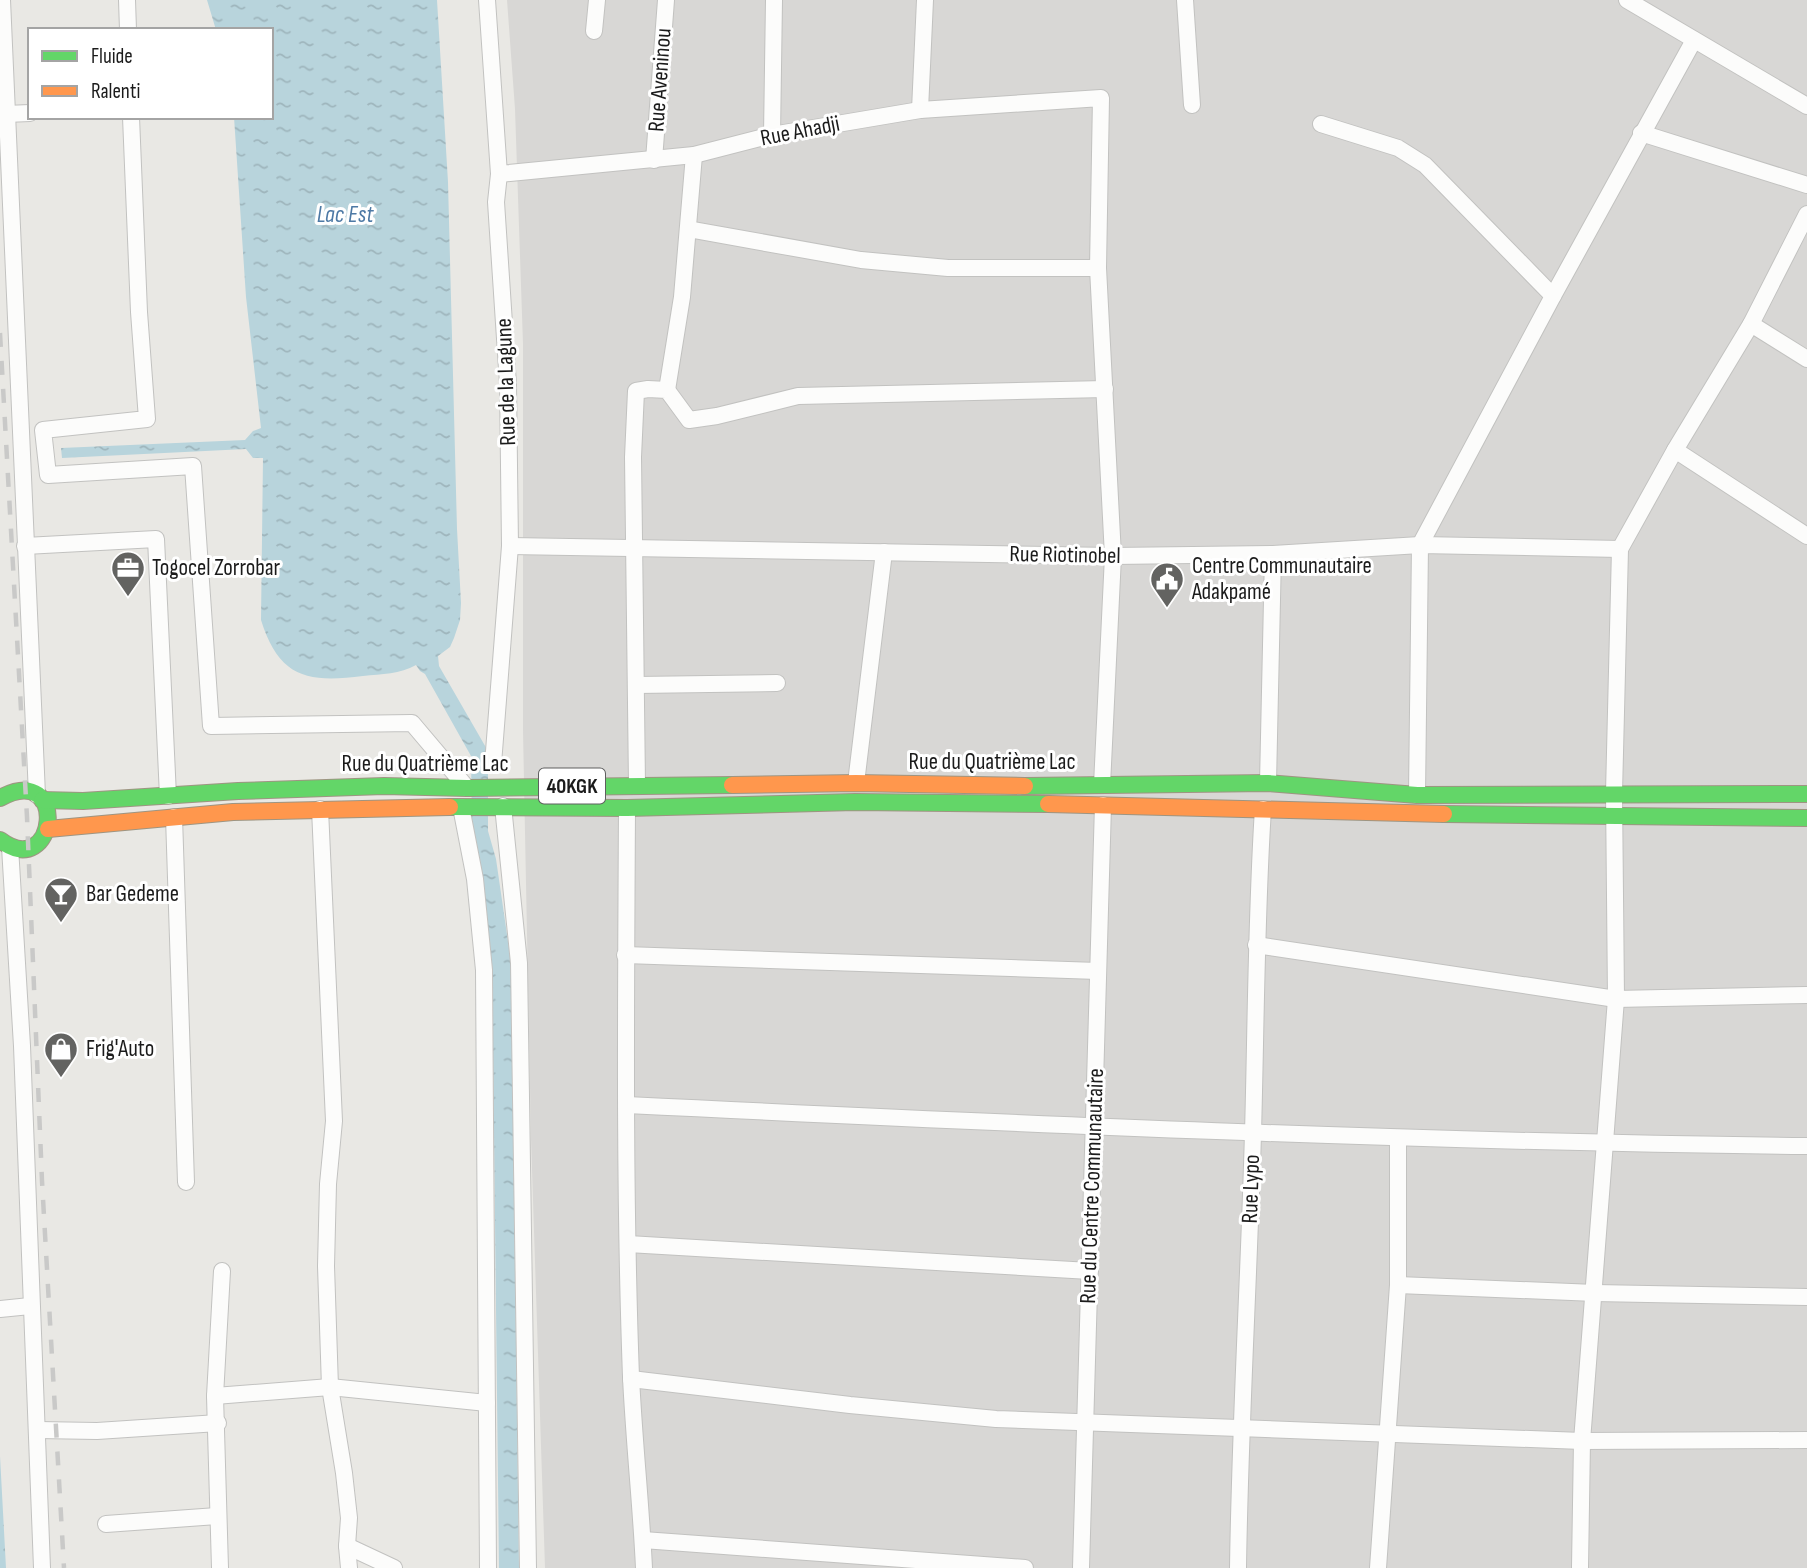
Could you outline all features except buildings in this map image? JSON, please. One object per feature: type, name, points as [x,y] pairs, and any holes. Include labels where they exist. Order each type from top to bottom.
[{"type":"main road","name":"Rue du Quatrième Lac","points":[[40,797],[83,801],[384,786],[467,788],[856,783],[1021,786],[1268,783],[1417,795],[1807,794]]},
{"type":"main road","points":[[1021,786],[1022,803]]},
{"type":"main road","name":"40KGK","points":[[0,798],[15,790],[25,790],[40,797]]},
{"type":"main road","points":[[40,797],[49,813],[48,829]]},
{"type":"main road","name":"Rue du Quatrième Lac","points":[[48,829],[233,811],[503,806],[627,808],[855,802],[1807,818]]},
{"type":"main road","name":"40KGK","points":[[5,844],[26,848],[33,846],[45,836],[48,829]]},
{"type":"street","points":[[2,0],[25,547],[40,797]]},
{"type":"street","points":[[127,0],[128,28]]},
{"type":"street","name":"Rue de la Lagune","points":[[487,0],[499,174],[496,202],[508,384],[510,546],[493,764]]},
{"type":"street","points":[[594,31],[597,0]]},
{"type":"street","name":"Rue Aveninou","points":[[654,160],[666,0]]},
{"type":"street","points":[[772,135],[774,0]]},
{"type":"street","points":[[920,110],[925,0]]},
{"type":"street","points":[[1185,0],[1192,105]]},
{"type":"street","points":[[1627,0],[1807,106]]},
{"type":"street","points":[[1417,795],[1420,545],[1694,40]]},
{"type":"street","name":"Rue Ahadji","points":[[499,174],[694,155],[772,135],[920,110],[1101,98],[1098,268]]},
{"type":"street","points":[[6,114],[28,113]]},
{"type":"street","points":[[131,119],[139,312],[147,419],[43,430],[48,475],[193,466],[211,726],[412,723],[467,788]]},
{"type":"street","points":[[1321,124],[1398,148],[1425,165],[1553,296]]},
{"type":"street","points":[[1642,133],[1807,185]]},
{"type":"street","points":[[694,155],[682,297],[667,390],[689,420],[799,396],[1105,388]]},
{"type":"street","points":[[1580,1568],[1582,1441],[1616,999],[1614,793],[1620,549],[1675,450],[1751,324],[1807,214]]},
{"type":"street","points":[[688,229],[861,260],[948,268],[1098,268],[1113,556],[1102,785]]},
{"type":"street","points":[[1751,324],[1807,359]]},
{"type":"street","points":[[637,785],[633,457],[636,391],[667,390]]},
{"type":"street","points":[[1675,450],[1807,536]]},
{"type":"street","points":[[25,547],[156,539],[168,796]]},
{"type":"street","name":"Rue Riotinobel","points":[[510,546],[1113,556],[1273,554],[1420,545],[1620,549]]},
{"type":"street","points":[[856,783],[884,552]]},
{"type":"street","points":[[1268,783],[1273,554]]},
{"type":"street","points":[[637,685],[777,683]]},
{"type":"street","name":"Rue du Centre Communautaire","points":[[1081,1568],[1103,805]]},
{"type":"street","points":[[503,806],[519,963],[528,1568]]},
{"type":"street","points":[[461,807],[475,879],[484,970],[488,1568]]},
{"type":"street","points":[[627,808],[626,1105],[631,1379],[644,1568]]},
{"type":"street","points":[[320,809],[334,1121],[328,1184],[330,1387],[349,1518],[349,1568]]},
{"type":"street","name":"Rue Lypo","points":[[1238,1568],[1240,1428],[1263,809]]},
{"type":"street","points":[[174,817],[186,1182]]},
{"type":"street","points":[[5,844],[22,1046],[42,1568]]},
{"type":"street","points":[[1256,945],[1616,999],[1807,995]]},
{"type":"street","points":[[625,956],[1098,971]]},
{"type":"street","points":[[626,1105],[1094,1128],[1398,1139],[1807,1146]]},
{"type":"street","points":[[1378,1568],[1398,1285],[1398,1139]]},
{"type":"street","points":[[628,1244],[1090,1271]]},
{"type":"street","points":[[220,1568],[217,1516],[218,1423],[215,1396],[222,1271]]},
{"type":"street","points":[[1398,1285],[1595,1293],[1807,1297]]},
{"type":"street","points":[[0,1309],[30,1306]]},
{"type":"street","points":[[631,1379],[996,1419],[1582,1441],[1807,1440]]},
{"type":"street","points":[[215,1396],[330,1387],[487,1404]]},
{"type":"street","points":[[38,1430],[97,1431],[218,1423]]},
{"type":"street","points":[[106,1524],[217,1516]]},
{"type":"street","points":[[643,1539],[1025,1568]]},
{"type":"street","points":[[347,1546],[394,1568]]},
{"type":"shaded area","points":[[507,0],[1807,0],[1807,1568],[545,1568],[531,1139],[523,730],[523,344],[515,109]]},
{"type":"water","name":"Lac Est","points":[[207,0],[437,0],[448,182],[461,603],[460,620],[454,638],[450,647],[438,656],[439,666],[488,751],[488,831],[496,859],[511,962],[519,1568],[499,1568],[492,962],[472,831],[471,756],[425,674],[416,665],[391,673],[344,678],[311,677],[287,665],[277,654],[261,620],[263,458],[253,458],[246,449],[62,458],[61,448],[245,440],[253,431],[261,428],[246,297],[234,119],[273,119],[273,28],[215,28]]},
{"type":"water","points":[[0,1456],[6,1568],[0,1568]]},
{"type":"railway","points":[[0,333],[64,1568]]},
{"type":"traffic: fast","points":[[1025,786],[1268,783],[1417,795],[1807,794]]},
{"type":"traffic: fast","points":[[42,800],[83,801],[238,791],[384,786],[467,788],[732,785]]},
{"type":"traffic: fast","points":[[0,798],[22,791],[38,795],[46,806],[48,821],[44,836],[34,846],[19,849],[0,840]]},
{"type":"traffic: fast","points":[[450,807],[627,808],[855,802],[1048,804]]},
{"type":"traffic: fast","points":[[1444,814],[1807,818]]},
{"type":"traffic: slow","points":[[732,785],[856,783],[1025,786]]},
{"type":"traffic: slow","points":[[1048,804],[1444,814]]},
{"type":"traffic: slow","points":[[48,829],[233,812],[450,807]]},
{"type":"place","name":"Togocel Zorrobar","points":[[128,598]]},
{"type":"place","name":"Centre Communautaire Adakpamé","points":[[1167,609]]},
{"type":"place","name":"Bar Gedeme","points":[[61,924]]},
{"type":"place","name":"Frig'Auto","points":[[61,1079]]}]
